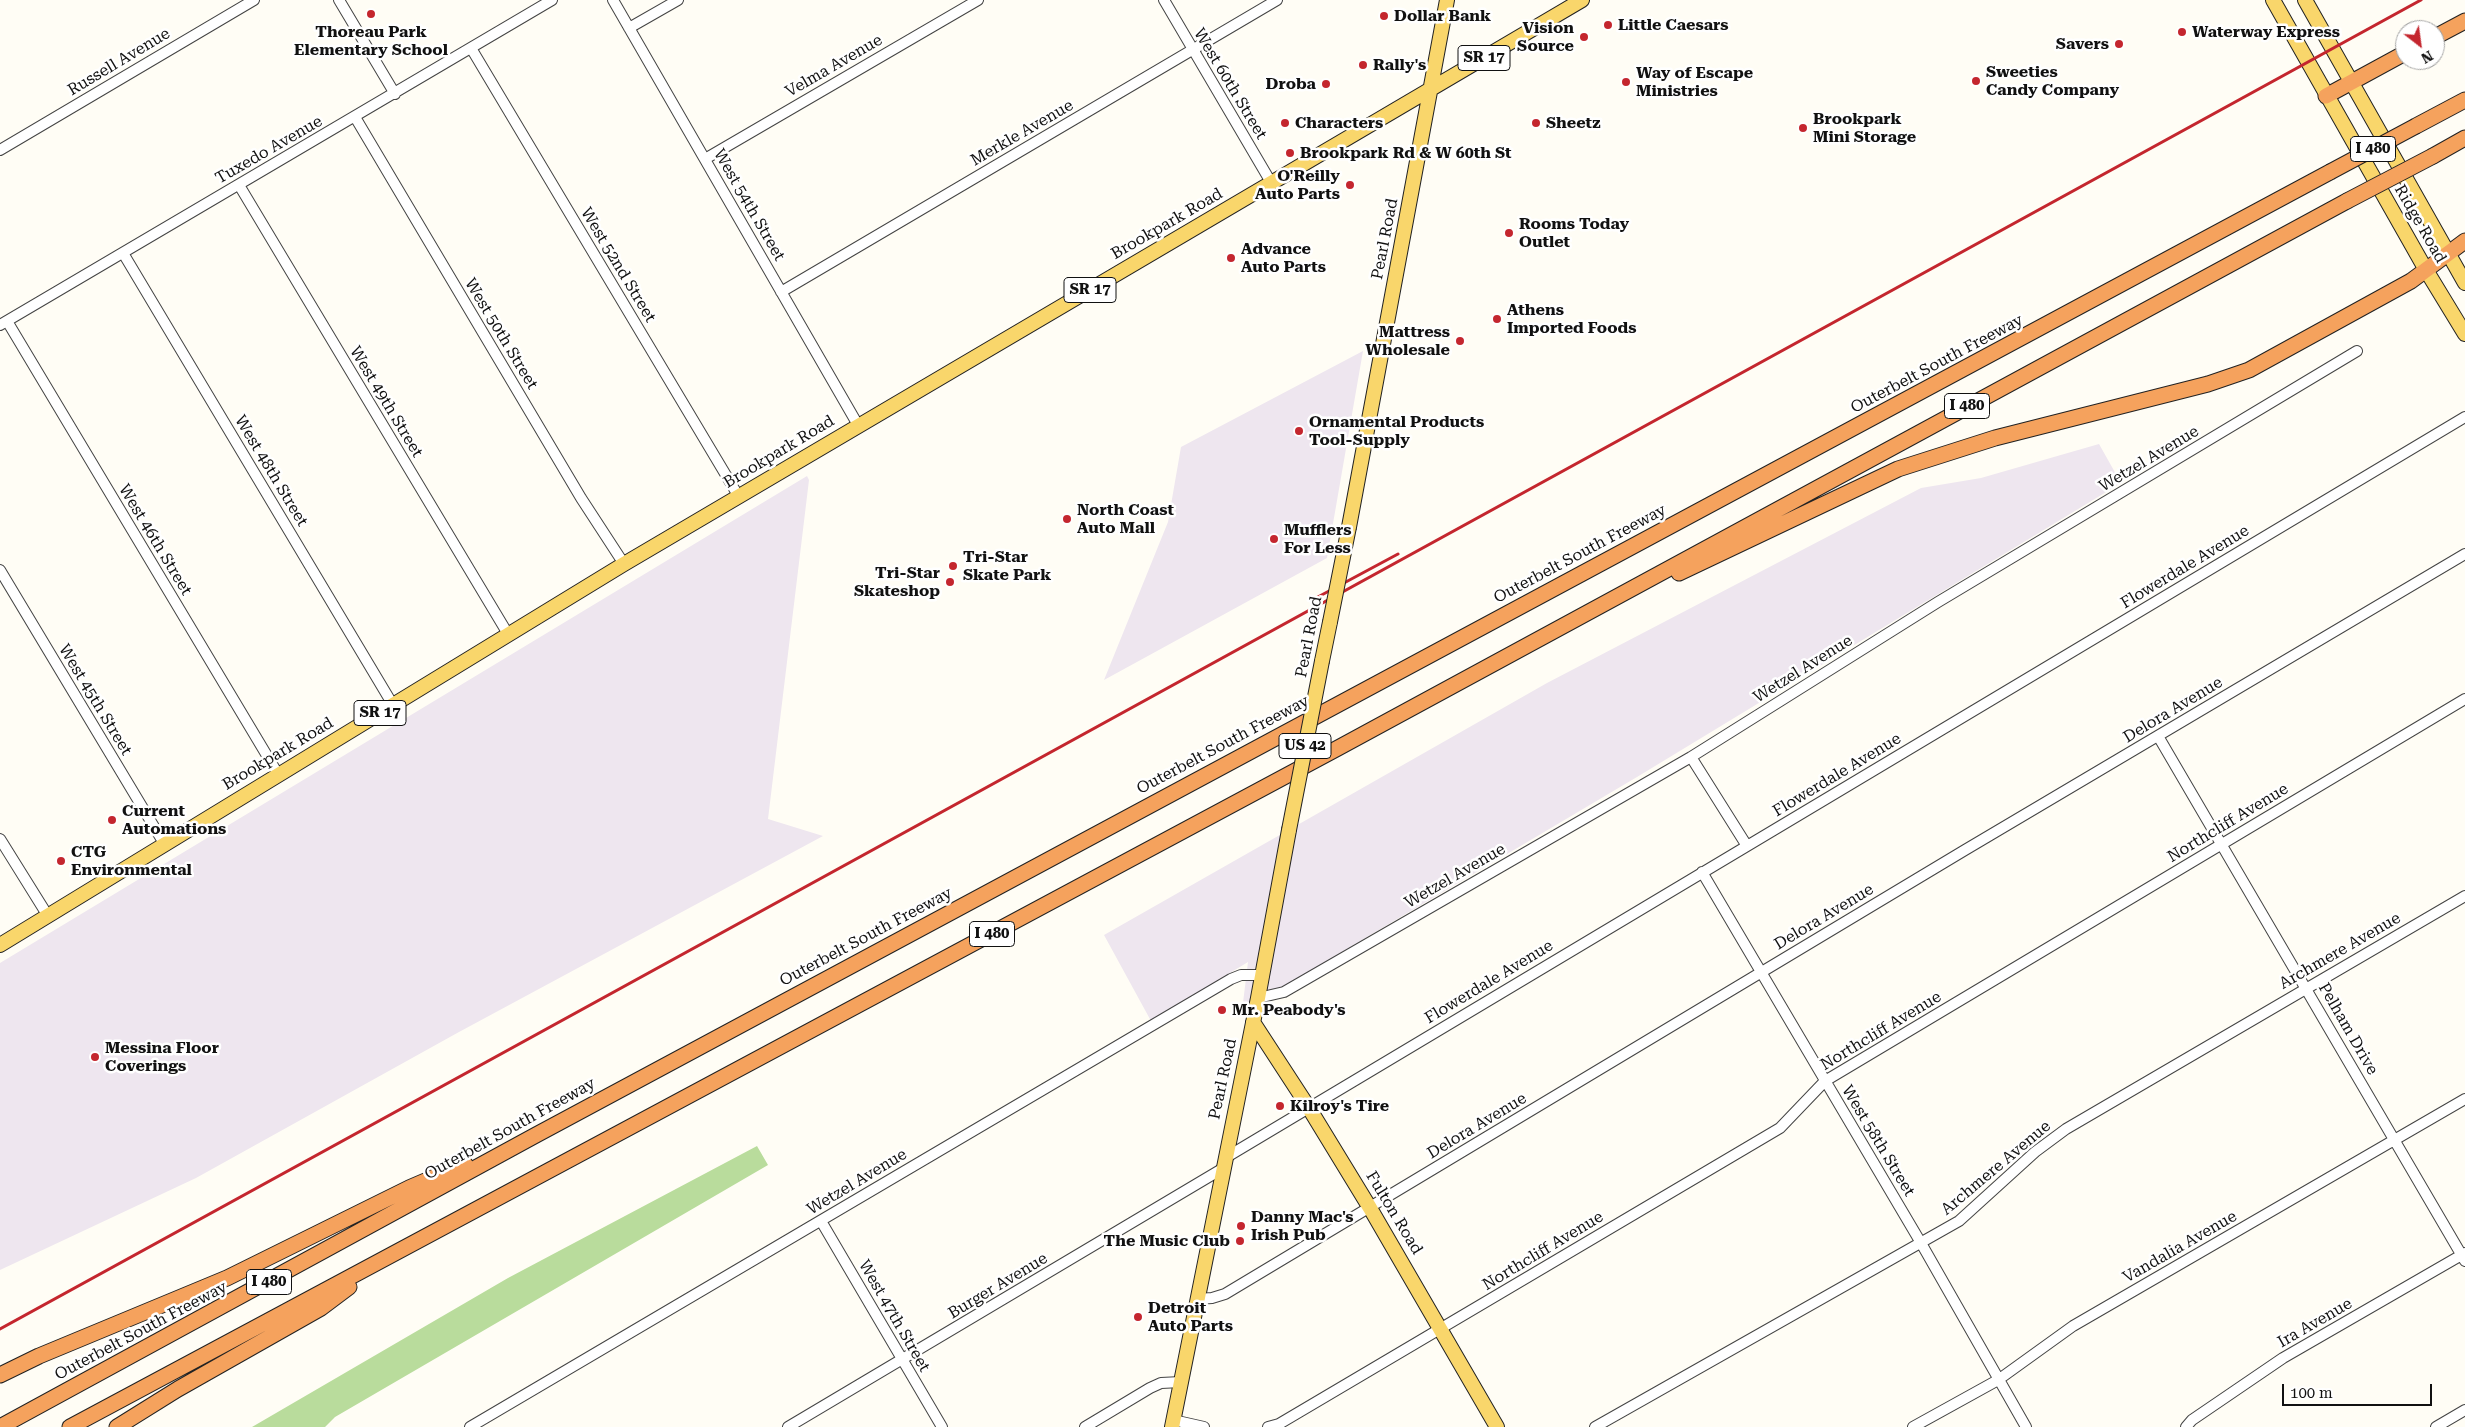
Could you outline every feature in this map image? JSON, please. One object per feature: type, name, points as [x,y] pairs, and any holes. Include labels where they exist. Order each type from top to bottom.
[{"type":"highway","points":[[2445,32],[2465,21]]},
{"type":"highway","points":[[2326,96],[2395,58]]},
{"type":"highway","name":"Outerbelt South Freeway","points":[[0,1426],[536,1134],[2465,100]]},
{"type":"highway","name":"I 480","points":[[70,1427],[396,1254],[1588,613],[2465,138]]},
{"type":"highway","points":[[1588,613],[1718,556],[1805,512],[1898,469],[1995,438],[2208,384],[2240,374],[2312,337],[2411,281],[2465,241]]},
{"type":"highway","points":[[0,1375],[226,1278],[410,1188],[536,1134]]},
{"type":"highway","points":[[117,1427],[172,1393],[321,1308],[396,1254]]},
{"type":"main road","name":"Pearl Road","points":[[1172,1423],[1258,998],[1349,527],[1447,0]]},
{"type":"main road","name":"Brookpark Road","points":[[0,945],[624,564],[1582,0]]},
{"type":"main road","name":"Ridge Road","points":[[2273,0],[2426,270],[2465,334]]},
{"type":"main road","name":"Ridge Road","points":[[2304,0],[2465,283]]},
{"type":"main road","name":"Fulton Road","points":[[1253,1022],[1309,1108],[1370,1208],[1497,1427]]},
{"type":"street","name":"Russell Avenue","points":[[0,150],[254,0]]},
{"type":"street","points":[[339,0],[395,94]]},
{"type":"street","name":"Tuxedo Avenue","points":[[3,323],[552,0]]},
{"type":"street","name":"West 54th Street","points":[[613,0],[858,425]]},
{"type":"street","points":[[629,28],[678,0]]},
{"type":"street","name":"Velma Avenue","points":[[704,158],[978,0]]},
{"type":"street","name":"West 60th Street","points":[[1164,0],[1272,184]]},
{"type":"street","name":"Merkle Avenue","points":[[781,292],[1277,0]]},
{"type":"street","name":"West 52nd Street","points":[[471,48],[739,497]]},
{"type":"street","name":"West 50th Street","points":[[355,117],[581,498],[624,564]]},
{"type":"street","name":"West 49th Street","points":[[239,185],[508,634]]},
{"type":"street","name":"West 48th Street","points":[[123,253],[393,705]]},
{"type":"street","name":"West 46th Street","points":[[3,323],[278,774]]},
{"type":"street","name":"Wetzel Avenue","points":[[1258,998],[1284,992],[1691,757],[1938,602],[2357,352]]},
{"type":"street","name":"Flowerdale Avenue","points":[[1224,1164],[1309,1108],[2465,417]]},
{"type":"street","name":"Delora Avenue","points":[[1198,1299],[1225,1294],[2465,554]]},
{"type":"street","name":"West 45th Street","points":[[0,570],[165,845]]},
{"type":"street","name":"Northcliff Avenue","points":[[1268,1427],[1279,1424],[1780,1128],[1825,1081],[2465,699]]},
{"type":"street","name":"Pelham Drive","points":[[2158,736],[2464,1257]]},
{"type":"street","points":[[1691,757],[1747,846]]},
{"type":"street","points":[[0,839],[48,916]]},
{"type":"street","name":"West 58th Street","points":[[1702,872],[1921,1243],[2026,1427]]},
{"type":"street","name":"Archmere Avenue","points":[[1595,1427],[1959,1221],[2035,1152],[2066,1129],[2465,896]]},
{"type":"street","name":"Wetzel Avenue","points":[[470,1427],[1231,978],[1241,975],[1262,975]]},
{"type":"street","name":"Vandalia Avenue","points":[[1913,1427],[1998,1380],[2072,1326],[2465,1099]]},
{"type":"street","name":"Burger Avenue","points":[[788,1427],[1224,1164]]},
{"type":"street","name":"West 47th Street","points":[[821,1221],[942,1427]]},
{"type":"street","name":"Ira Avenue","points":[[2186,1427],[2192,1420],[2232,1391],[2283,1358],[2464,1257]]},
{"type":"street","points":[[1085,1427],[1156,1386],[1181,1382]]},
{"type":"street","points":[[2436,1427],[2465,1410]]},
{"type":"street","points":[[1172,1423],[1204,1427]]},
{"type":"shaded area","points":[[1363,351],[1327,558],[1104,680],[1168,522],[1181,447]]},
{"type":"shaded area","points":[[2099,444],[2121,483],[1637,777],[1242,1011],[1248,962],[1151,1021],[1104,935],[1547,683],[1921,488],[1981,478]]},
{"type":"shaded area","points":[[807,476],[809,480],[768,819],[823,836],[459,1032],[196,1178],[0,1270],[0,963]]},
{"type":"green space","points":[[757,1146],[768,1165],[335,1417],[325,1427],[252,1427],[508,1278]]},
{"type":"railway","points":[[0,1329],[2421,0]]},
{"type":"railway","points":[[1316,598],[1398,554]]},
{"type":"place","name":"Thoreau Park Elementary School","points":[[371,14]]},
{"type":"place","name":"Dollar Bank","points":[[1384,16]]},
{"type":"place","name":"Little Caesars","points":[[1608,25]]},
{"type":"place","name":"Waterway Express","points":[[2182,32]]},
{"type":"place","name":"Vision Source","points":[[1584,37]]},
{"type":"place","name":"Savers","points":[[2119,44]]},
{"type":"place","name":"Rally's","points":[[1363,65]]},
{"type":"place","name":"Sweeties Candy Company","points":[[1976,81]]},
{"type":"place","name":"Way of Escape Ministries","points":[[1626,82]]},
{"type":"place","name":"Droba","points":[[1326,84]]},
{"type":"place","name":"Characters","points":[[1285,123]]},
{"type":"place","name":"Sheetz","points":[[1536,123]]},
{"type":"place","name":"Brookpark Mini Storage","points":[[1803,128]]},
{"type":"place","name":"Brookpark Rd & W 60th St","points":[[1290,153]]},
{"type":"place","name":"O'Reilly Auto Parts","points":[[1350,185]]},
{"type":"place","name":"Rooms Today Outlet","points":[[1509,233]]},
{"type":"place","name":"Advance Auto Parts","points":[[1231,258]]},
{"type":"place","name":"Athens Imported Foods","points":[[1497,319]]},
{"type":"place","name":"Mattress Wholesale","points":[[1460,341]]},
{"type":"place","name":"Ornamental Products Tool-Supply","points":[[1299,431]]},
{"type":"place","name":"North Coast Auto Mall","points":[[1067,519]]},
{"type":"place","name":"Mufflers For Less","points":[[1274,539]]},
{"type":"place","name":"Tri-Star Skate Park","points":[[953,566]]},
{"type":"place","name":"Tri-Star Skateshop","points":[[950,582]]},
{"type":"place","name":"Current Automations","points":[[112,820]]},
{"type":"place","name":"CTG Environmental","points":[[61,861]]},
{"type":"place","name":"Mr. Peabody's","points":[[1222,1010]]},
{"type":"place","name":"Messina Floor Coverings","points":[[95,1057]]},
{"type":"place","name":"Kilroy's Tire","points":[[1280,1106]]},
{"type":"place","name":"Danny Mac's Irish Pub","points":[[1241,1226]]},
{"type":"place","name":"The Music Club","points":[[1240,1241]]},
{"type":"place","name":"Detroit Auto Parts","points":[[1138,1317]]}]
